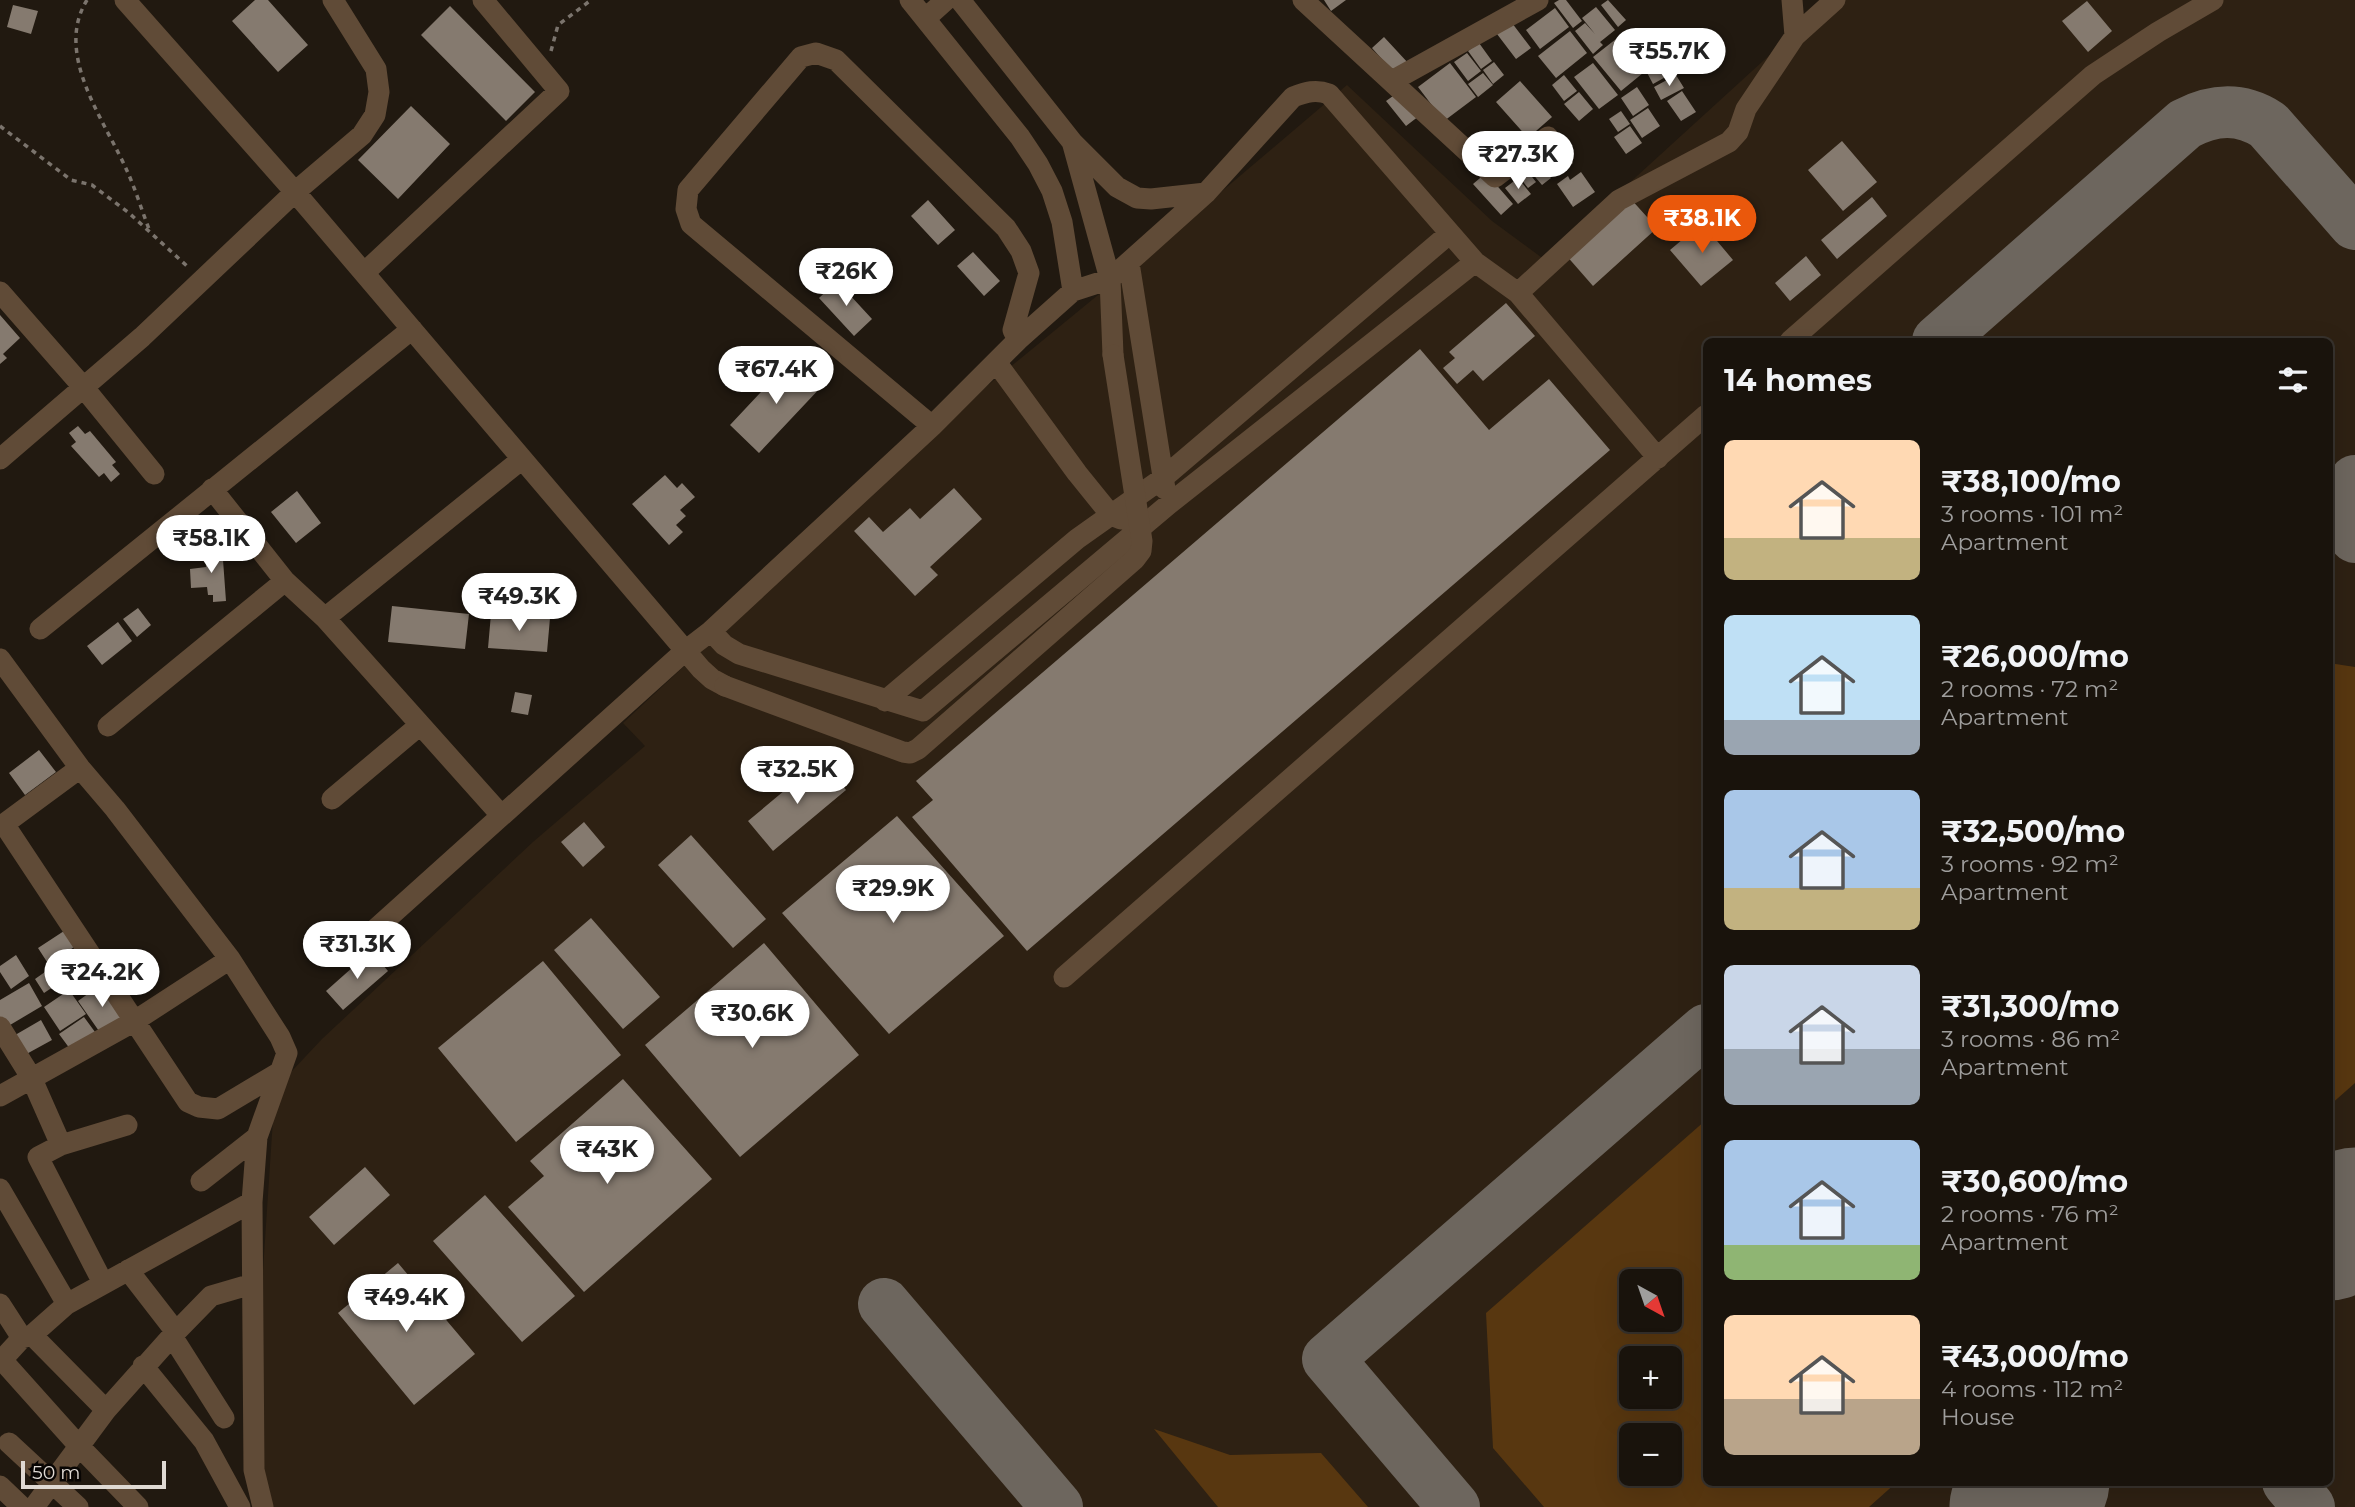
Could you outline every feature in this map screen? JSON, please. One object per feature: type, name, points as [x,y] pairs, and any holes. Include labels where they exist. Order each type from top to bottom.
[{"type":"street","points":[[125,0],[295,192],[685,651],[712,679],[903,752],[910,753],[918,748],[1141,551],[1142,541],[1113,355],[1110,279],[1073,143]]},
{"type":"street","points":[[0,459],[84,388],[295,192],[362,135],[375,115],[379,92],[376,69],[333,0]]},
{"type":"street","points":[[364,273],[559,91],[483,0]]},
{"type":"street","points":[[910,0],[1020,137],[1038,164],[1052,191],[1062,222],[1073,291]]},
{"type":"street","points":[[926,18],[946,0]]},
{"type":"street","points":[[960,0],[1073,143],[1117,187],[1137,198],[1206,193]]},
{"type":"street","points":[[1303,0],[1495,177],[1548,137]]},
{"type":"street","points":[[1392,82],[1538,0]]},
{"type":"street","points":[[1792,0],[1795,36]]},
{"type":"street","points":[[1518,293],[1619,200],[1729,142],[1738,132],[1746,109],[1795,36],[1835,0]]},
{"type":"street","points":[[1793,338],[2093,75],[2213,0]]},
{"type":"street","points":[[932,426],[691,224],[686,209],[688,190],[801,57],[816,53],[836,60],[1006,228],[1021,251],[1030,273],[1013,330],[1018,340]]},
{"type":"street","points":[[370,934],[685,651],[711,631],[1073,291],[1110,279],[1206,193],[1293,97],[1307,92],[1320,91],[1329,94],[1475,262],[1497,275],[1518,293],[1658,458]]},
{"type":"street","points":[[1020,137],[1049,114]]},
{"type":"street","points":[[1163,478],[1449,234]]},
{"type":"street","points":[[996,362],[1111,515],[1121,519],[1143,513],[1155,506],[1165,492],[1129,262]]},
{"type":"street","points":[[711,631],[723,645],[739,654],[923,711],[1169,504],[1475,262]]},
{"type":"street","points":[[0,292],[84,388],[154,474]]},
{"type":"street","points":[[40,629],[412,329]]},
{"type":"street","points":[[1063,977],[1703,418]]},
{"type":"street","points":[[325,618],[522,459]]},
{"type":"street","points":[[212,489],[285,581],[325,618],[501,815]]},
{"type":"street","points":[[885,701],[1077,539],[1111,515]]},
{"type":"street","points":[[108,726],[285,581]]},
{"type":"street","points":[[0,659],[80,768],[115,809],[230,959],[280,1037],[287,1053],[257,1137],[252,1202],[254,1470],[263,1507]]},
{"type":"street","points":[[332,799],[420,725]]},
{"type":"street","points":[[80,768],[2,825],[188,1102],[199,1107],[218,1109],[279,1072]]},
{"type":"street","points":[[0,1096],[133,1022],[230,959]]},
{"type":"street","points":[[0,1027],[32,1077],[61,1145]]},
{"type":"street","points":[[103,1283],[38,1157],[61,1145],[127,1125]]},
{"type":"street","points":[[201,1181],[257,1137]]},
{"type":"street","points":[[0,1189],[67,1304]]},
{"type":"street","points":[[138,1507],[1,1361],[67,1304],[252,1202]]},
{"type":"street","points":[[128,1270],[174,1334],[224,1418]]},
{"type":"street","points":[[34,1507],[106,1410],[143,1366],[211,1296],[252,1284]]},
{"type":"street","points":[[0,1304],[27,1336],[106,1410]]},
{"type":"street","points":[[143,1366],[204,1441],[240,1507]]},
{"type":"street","points":[[9,1443],[78,1507]]},
{"type":"street","points":[[0,1486],[22,1507]]},
{"type":"path","points":[[87,0],[81,10],[75,44],[82,78],[129,175],[149,231]]},
{"type":"path","points":[[544,74],[558,25],[591,0]]},
{"type":"path","points":[[0,126],[71,180],[92,185],[149,231],[203,280]]},
{"type":"shaded area","points":[[1830,0],[2355,0],[2355,1507],[268,1507],[263,1474],[257,1361],[275,1089],[322,1039],[533,842],[645,746],[623,723],[971,399],[1148,254],[1347,85],[1492,221],[1545,260]]},
{"type":"shaded area","points":[[2333,664],[2355,667],[2355,1083],[2333,1102]]},
{"type":"shaded area","points":[[1703,1123],[1703,1486],[1893,1486],[1869,1507],[1544,1507],[1493,1448],[1486,1313]]},
{"type":"shaded area","points":[[1154,1429],[1230,1455],[1321,1453],[1368,1507],[1218,1507]]},
{"type":"building","points":[[255,0],[268,0],[308,45],[278,72],[232,21]]},
{"type":"building","points":[[1324,0],[1346,0],[1331,11]]},
{"type":"building","points":[[1566,0],[1582,21],[1573,28],[1554,3]]},
{"type":"building","points":[[1608,0],[1626,20],[1618,27],[1601,5]]},
{"type":"building","points":[[2087,1],[2112,31],[2088,52],[2062,21]]},
{"type":"building","points":[[13,5],[38,11],[31,34],[7,27]]},
{"type":"building","points":[[450,6],[535,92],[506,121],[421,35]]},
{"type":"building","points":[[1596,7],[1615,30],[1600,42],[1603,45],[1593,54],[1575,31],[1585,23],[1595,34],[1582,18]]},
{"type":"building","points":[[1555,8],[1569,27],[1540,49],[1526,30]]},
{"type":"building","points":[[1512,23],[1531,48],[1516,59],[1497,34]]},
{"type":"building","points":[[1570,31],[1587,53],[1556,78],[1538,56]]},
{"type":"building","points":[[1384,37],[1409,64],[1396,75],[1372,48]]},
{"type":"building","points":[[1616,39],[1643,73],[1621,91],[1593,57]]},
{"type":"building","points":[[1479,43],[1492,61],[1481,69],[1468,51]]},
{"type":"building","points":[[1668,52],[1678,70],[1653,84],[1643,65]]},
{"type":"building","points":[[1467,53],[1481,71],[1468,81],[1454,62]]},
{"type":"building","points":[[1494,62],[1504,75],[1493,84],[1483,70]]},
{"type":"building","points":[[1450,63],[1476,97],[1444,121],[1418,87]]},
{"type":"building","points":[[1593,63],[1618,95],[1599,109],[1574,77]]},
{"type":"building","points":[[1483,73],[1493,85],[1478,97],[1468,84]]},
{"type":"building","points":[[1564,75],[1577,91],[1564,101],[1552,85]]},
{"type":"building","points":[[1676,75],[1684,88],[1661,100],[1654,87]]},
{"type":"building","points":[[1520,81],[1552,117],[1528,138],[1496,102]]},
{"type":"building","points":[[1637,87],[1649,105],[1633,116],[1621,98]]},
{"type":"building","points":[[1400,91],[1419,116],[1406,126],[1386,101]]},
{"type":"building","points":[[1682,91],[1696,112],[1681,121],[1667,101]]},
{"type":"building","points":[[1579,92],[1593,109],[1579,121],[1564,104]]},
{"type":"building","points":[[411,106],[450,144],[398,199],[358,160]]},
{"type":"building","points":[[1648,108],[1660,126],[1642,138],[1630,120]]},
{"type":"building","points":[[1621,111],[1630,124],[1618,132],[1609,119]]},
{"type":"building","points":[[1630,126],[1642,143],[1626,154],[1614,137]]},
{"type":"building","points":[[1842,141],[1877,182],[1843,211],[1808,170]]},
{"type":"building","points":[[1560,146],[1573,163],[1565,170],[1551,153]]},
{"type":"building","points":[[1548,154],[1560,169],[1553,175],[1541,160]]},
{"type":"building","points":[[1534,157],[1551,178],[1542,185],[1525,165]]},
{"type":"building","points":[[1525,168],[1536,182],[1528,188],[1517,174]]},
{"type":"building","points":[[1581,172],[1595,192],[1573,207],[1557,184],[1568,176],[1570,180]]},
{"type":"building","points":[[1486,173],[1513,204],[1501,215],[1473,184]]},
{"type":"building","points":[[1518,178],[1531,194],[1518,204],[1505,188]]},
{"type":"building","points":[[1629,197],[1657,228],[1593,286],[1565,254]]},
{"type":"building","points":[[1872,197],[1887,216],[1837,259],[1821,240]]},
{"type":"building","points":[[928,200],[955,230],[938,245],[911,216]]},
{"type":"building","points":[[1702,223],[1733,260],[1701,286],[1670,250]]},
{"type":"building","points":[[973,252],[1000,281],[984,296],[957,266]]},
{"type":"building","points":[[1806,256],[1821,275],[1790,301],[1775,283]]},
{"type":"building","points":[[837,281],[872,319],[854,336],[819,298]]},
{"type":"building","points":[[1506,303],[1535,336],[1483,381],[1473,370],[1457,384],[1443,368],[1455,358],[1449,352]]},
{"type":"building","points":[[0,315],[20,338],[3,354],[7,358],[0,364]]},
{"type":"building","points":[[1420,349],[1489,430],[1549,379],[1610,450],[1027,951],[912,817],[933,800],[916,781]]},
{"type":"building","points":[[793,358],[822,386],[759,453],[730,425]]},
{"type":"building","points":[[78,426],[85,434],[90,431],[116,462],[112,465],[120,474],[111,482],[104,473],[99,477],[71,446],[76,442],[69,433]]},
{"type":"building","points":[[665,475],[677,488],[682,483],[695,497],[680,510],[686,516],[676,525],[683,532],[669,545],[632,504]]},
{"type":"building","points":[[954,488],[982,519],[930,567],[938,575],[915,596],[854,531],[869,517],[883,532],[910,508],[920,519]]},
{"type":"building","points":[[297,491],[321,523],[296,543],[271,512]]},
{"type":"building","points":[[222,546],[226,601],[213,602],[213,595],[208,595],[207,587],[191,588],[190,569],[206,567],[205,548]]},
{"type":"building","points":[[492,584],[548,586],[547,609],[491,606]]},
{"type":"building","points":[[392,606],[469,614],[465,649],[388,642]]},
{"type":"building","points":[[138,608],[151,625],[137,637],[123,619]]},
{"type":"building","points":[[491,614],[550,618],[547,652],[488,648]]},
{"type":"building","points":[[118,622],[132,641],[102,665],[87,646]]},
{"type":"building","points":[[515,692],[532,695],[528,715],[511,712]]},
{"type":"building","points":[[39,750],[56,772],[25,795],[9,773]]},
{"type":"building","points":[[821,760],[846,790],[773,851],[748,821]]},
{"type":"building","points":[[897,816],[1004,936],[889,1034],[782,913]]},
{"type":"building","points":[[584,822],[605,847],[583,867],[561,842]]},
{"type":"building","points":[[691,835],[766,919],[733,948],[658,865]]},
{"type":"building","points":[[591,918],[660,997],[623,1029],[554,950]]},
{"type":"building","points":[[64,931],[74,947],[49,965],[38,948]]},
{"type":"building","points":[[764,943],[859,1055],[740,1157],[645,1045]]},
{"type":"building","points":[[83,949],[95,968],[67,987],[54,968]]},
{"type":"building","points":[[371,951],[388,971],[343,1010],[326,991]]},
{"type":"building","points":[[16,955],[29,976],[11,989],[0,972],[0,966]]},
{"type":"building","points":[[543,961],[621,1055],[516,1142],[438,1048]]},
{"type":"building","points":[[52,967],[62,981],[44,993],[35,979]]},
{"type":"building","points":[[29,983],[42,1006],[5,1028],[0,1019],[0,1000]]},
{"type":"building","points":[[103,983],[127,1016],[101,1034],[78,1001]]},
{"type":"building","points":[[69,990],[86,1014],[60,1031],[44,1007]]},
{"type":"building","points":[[84,1017],[95,1032],[70,1049],[59,1034]]},
{"type":"building","points":[[41,1020],[52,1040],[21,1057],[10,1038]]},
{"type":"building","points":[[623,1079],[712,1179],[584,1292],[508,1207],[544,1176],[530,1161]]},
{"type":"building","points":[[365,1167],[390,1195],[334,1245],[309,1217]]},
{"type":"building","points":[[485,1195],[575,1296],[522,1342],[433,1241]]},
{"type":"building","points":[[398,1263],[475,1354],[414,1405],[338,1313]]},
{"type":"taxiway","points":[[1941,338],[2185,124],[2206,115],[2237,113],[2268,125],[2355,224]]},
{"type":"taxiway","points":[[2355,481],[2350,502],[2355,537]]},
{"type":"taxiway","points":[[1454,1507],[1328,1359],[1703,1033]]},
{"type":"taxiway","points":[[884,1304],[1057,1507]]},
{"type":"taxiway","points":[[2291,1486],[2309,1507]]},
{"type":"runway","points":[[2333,1232],[2355,1213]]},
{"type":"runway","points":[[2015,1507],[2039,1486]]}]
